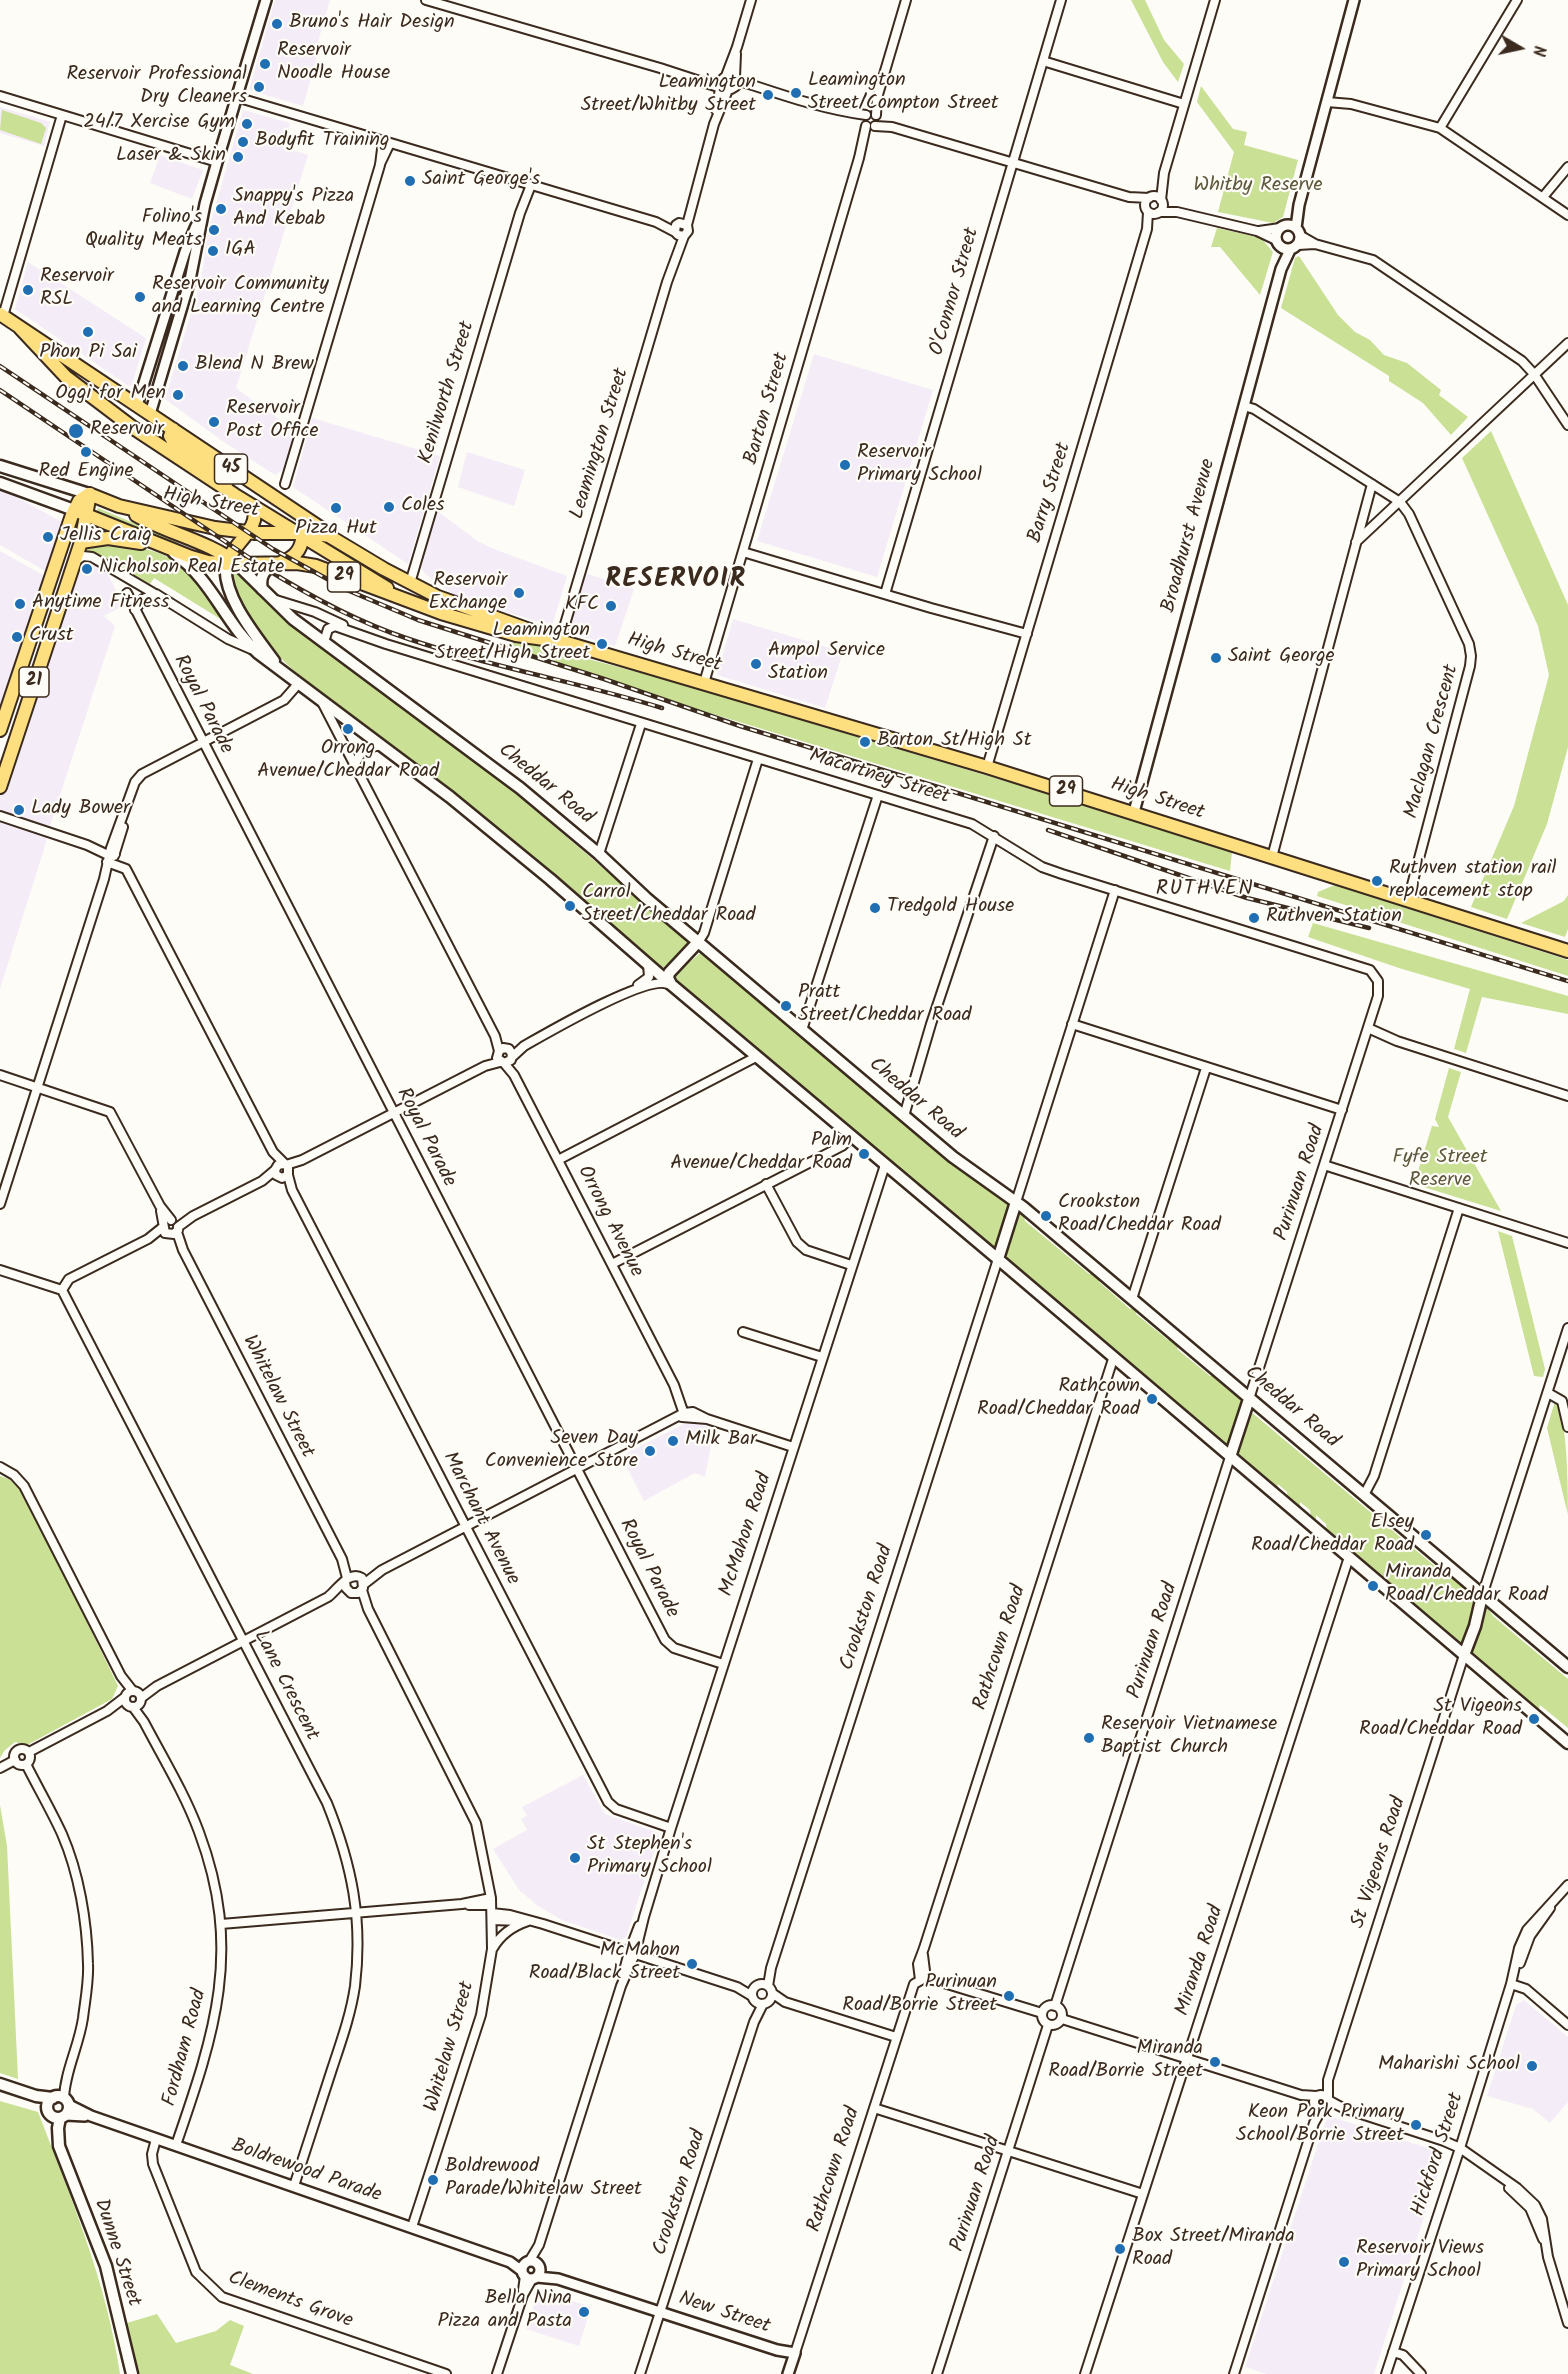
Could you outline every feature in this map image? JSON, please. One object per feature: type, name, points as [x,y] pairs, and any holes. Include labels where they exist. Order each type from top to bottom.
[{"type":"main road","name":"45","points":[[1,315],[344,543]]},
{"type":"main road","name":"45","points":[[20,328],[56,368],[136,431],[252,506],[409,601]]},
{"type":"main road","points":[[56,368],[61,355]]},
{"type":"main road","points":[[136,431],[137,405]]},
{"type":"main road","points":[[136,431],[150,414]]},
{"type":"main road","points":[[173,429],[170,436],[173,441],[212,468],[235,495]]},
{"type":"main road","name":"High Street","points":[[0,466],[89,494],[119,506],[231,562]]},
{"type":"main road","name":"High Street","points":[[0,483],[201,560],[316,566],[409,601],[516,635],[560,641]]},
{"type":"main road","name":"21","points":[[0,730],[74,510],[79,501],[89,494]]},
{"type":"main road","name":"21","points":[[0,787],[81,542],[89,494]]},
{"type":"main road","name":"High Street","points":[[119,506],[185,523],[248,532],[325,535],[344,543],[410,583],[457,605],[560,641],[1134,812],[1568,951]]},
{"type":"main road","points":[[252,506],[255,513],[254,519],[231,562],[226,580],[247,622],[279,668]]},
{"type":"main road","points":[[262,589],[261,580],[264,573],[277,563],[296,554],[301,545],[299,524],[289,508]]},
{"type":"main road","points":[[81,542],[111,539],[164,547],[186,562],[203,579],[244,638],[258,652],[450,797],[532,864],[671,985],[1568,1743]]},
{"type":"main road","name":"Cheddar Road","points":[[231,562],[272,597],[293,619],[463,744],[599,854],[646,898],[904,1116],[953,1157],[1016,1202],[1568,1667]]},
{"type":"main road","points":[[40,612],[55,617]]},
{"type":"main road","points":[[671,985],[668,978],[669,973],[699,941]]},
{"type":"main road","points":[[998,1259],[1016,1202]]},
{"type":"main road","points":[[1230,1457],[1250,1399]]},
{"type":"main road","points":[[1464,1655],[1478,1619],[1482,1596]]},
{"type":"main road","name":"Boldrewood Parade","points":[[0,2084],[36,2096],[58,2107]]},
{"type":"main road","name":"Boldrewood Parade","points":[[0,2090],[58,2107]]},
{"type":"main road","name":"Dunne Street","points":[[58,2107],[59,2146],[106,2266],[132,2374]]},
{"type":"street","points":[[150,414],[190,280],[205,204],[266,0]]},
{"type":"street","points":[[426,0],[695,79],[722,84],[736,81],[1129,197],[1156,199],[1177,212]]},
{"type":"street","name":"Leamington Street","points":[[560,641],[675,257],[681,229],[692,201],[714,124],[722,84],[737,47],[751,0]]},
{"type":"street","name":"Barton Street","points":[[704,683],[906,0]]},
{"type":"street","name":"O'Connor Street","points":[[885,594],[1061,0]]},
{"type":"street","points":[[1152,211],[1215,0]]},
{"type":"street","name":"Broadhurst Avenue","points":[[1134,812],[1281,269],[1291,241],[1354,0]]},
{"type":"street","points":[[1440,128],[1517,0]]},
{"type":"street","name":"Leamington Street","points":[[736,81],[737,47]]},
{"type":"street","points":[[1043,61],[1184,104]]},
{"type":"street","points":[[722,84],[736,81]]},
{"type":"street","points":[[0,96],[217,162]]},
{"type":"street","points":[[236,97],[681,229]]},
{"type":"street","points":[[1328,97],[1440,128],[1568,215]]},
{"type":"street","points":[[1,315],[62,115]]},
{"type":"street","points":[[285,484],[387,142]]},
{"type":"street","points":[[1543,197],[1568,167]]},
{"type":"street","name":"Kenilworth Street","points":[[410,583],[528,184]]},
{"type":"street","points":[[1129,197],[1152,211],[1177,212],[1291,241],[1316,244],[1373,260],[1522,361],[1534,374],[1568,425]]},
{"type":"street","points":[[1152,211],[1145,202],[1156,199]]},
{"type":"street","points":[[137,405],[185,252],[205,204]]},
{"type":"street","name":"Broadhurst Avenue","points":[[1291,241],[1276,234],[1299,205]]},
{"type":"street","name":"Barry Street","points":[[987,767],[1152,211]]},
{"type":"street","points":[[1257,231],[1283,227],[1291,241]]},
{"type":"street","points":[[1355,543],[1568,343]]},
{"type":"street","name":"Maclagan Crescent","points":[[1244,406],[1254,409],[1400,502],[1410,514],[1469,644],[1471,656],[1408,900]]},
{"type":"street","points":[[1272,857],[1372,484]]},
{"type":"street","points":[[744,552],[1026,633]]},
{"type":"street","points":[[73,563],[83,556],[92,557],[228,639],[258,652]]},
{"type":"street","name":"Royal Parade","points":[[127,593],[665,1640],[674,1648],[723,1664]]},
{"type":"street","points":[[135,610],[143,598],[155,594]]},
{"type":"street","name":"Macartney Street","points":[[272,597],[326,616],[360,634]]},
{"type":"street","name":"Macartney Street","points":[[324,642],[326,632],[332,626],[642,724],[972,824],[1042,867],[1366,968],[1376,977]]},
{"type":"street","points":[[0,1204],[135,782],[142,774],[284,700],[298,684]]},
{"type":"street","name":"Orrong Avenue","points":[[322,702],[674,1384],[682,1394],[685,1415]]},
{"type":"street","points":[[599,854],[642,724]]},
{"type":"street","points":[[355,764],[363,749],[381,745]]},
{"type":"street","points":[[699,941],[704,933],[758,759]]},
{"type":"street","points":[[802,1030],[878,795]]},
{"type":"street","points":[[0,816],[87,845],[111,857]]},
{"type":"street","points":[[904,1116],[931,1024],[993,836]]},
{"type":"street","name":"Marchant Avenue","points":[[111,857],[126,869],[608,1802],[616,1809],[671,1828]]},
{"type":"street","points":[[1016,1202],[1115,890]]},
{"type":"street","points":[[630,992],[649,977],[648,963]]},
{"type":"street","name":"Purinuan Road","points":[[1250,1399],[1379,992],[1376,977]]},
{"type":"street","points":[[0,1270],[62,1290],[69,1279],[630,992],[654,982],[663,981],[671,985]]},
{"type":"street","points":[[1072,1024],[1342,1110]]},
{"type":"street","points":[[1367,1032],[1568,1096]]},
{"type":"street","points":[[558,1160],[756,1057]]},
{"type":"street","points":[[1132,1299],[1206,1068]]},
{"type":"street","name":"Whitelaw Street","points":[[0,1075],[110,1112],[342,1559],[346,1580],[357,1590],[368,1609],[476,1823],[492,1909],[492,1948],[481,2015],[412,2228]]},
{"type":"street","points":[[612,1264],[842,1146],[852,1137]]},
{"type":"street","name":"McMahon Road","points":[[497,2374],[851,1265],[885,1165]]},
{"type":"street","points":[[1324,1165],[1568,1243]]},
{"type":"street","points":[[766,1184],[797,1242],[806,1250],[851,1265]]},
{"type":"street","points":[[1364,1495],[1374,1476],[1459,1208]]},
{"type":"street","name":"Crookston Road","points":[[764,1988],[998,1259]]},
{"type":"street","name":"Lane Crescent","points":[[62,1290],[327,1803],[343,1844],[356,1912],[355,1987],[348,2017],[294,2186]]},
{"type":"street","points":[[1482,1596],[1568,1328]]},
{"type":"street","points":[[743,1332],[822,1357]]},
{"type":"street","name":"Rathcown Road","points":[[788,2374],[912,1988],[923,1980],[924,1948],[1113,1359]]},
{"type":"street","points":[[1548,1393],[1562,1401],[1568,1427]]},
{"type":"street","points":[[15,1760],[16,1753],[20,1750],[28,1752],[328,1597],[357,1590],[382,1570],[685,1415],[707,1419],[793,1447]]},
{"type":"street","name":"Purinuan Road","points":[[1055,2006],[1230,1457]]},
{"type":"street","name":"Fordham Road","points":[[0,1467],[14,1475],[24,1486],[198,1830],[214,1882],[221,1924],[221,1984],[212,2032],[176,2145]]},
{"type":"street","name":"Miranda Road","points":[[1085,2374],[1349,1557]]},
{"type":"street","name":"Whitelaw Street","points":[[342,1559],[358,1575],[357,1590]]},
{"type":"street","points":[[328,1597],[346,1580],[382,1570]]},
{"type":"street","name":"St Vigeons Road","points":[[1234,2374],[1464,1655]]},
{"type":"street","points":[[15,1760],[21,1765],[26,1764],[30,1760],[28,1752]]},
{"type":"street","points":[[0,1768],[15,1760]]},
{"type":"street","points":[[26,1764],[62,1834],[73,1865],[84,1916],[88,1965],[82,2022],[58,2107]]},
{"type":"street","name":"Hickford Street","points":[[1386,2374],[1460,2148],[1524,1936],[1543,1911],[1568,1885]]},
{"type":"street","points":[[221,1924],[462,1904],[492,1909],[737,1987],[759,2001],[785,2002],[896,2037]]},
{"type":"street","points":[[492,1948],[497,1940],[512,1928],[528,1921]]},
{"type":"street","points":[[923,1980],[1042,2013]]},
{"type":"street","points":[[1511,1982],[1526,1989],[1568,2025]]},
{"type":"street","points":[[737,1987],[764,1988],[785,2002]]},
{"type":"street","points":[[759,2001],[764,1988]]},
{"type":"street","points":[[759,2001],[764,1988]]},
{"type":"street","name":"Crookston Road","points":[[640,2374],[759,2001]]},
{"type":"street","points":[[1048,2006],[1055,2006],[1061,2011],[1062,2019],[1054,2026],[1048,2025],[1043,2020],[1042,2013],[1048,2006]]},
{"type":"street","points":[[1062,2019],[1460,2148],[1503,2180],[1530,2208],[1546,2246],[1568,2323]]},
{"type":"street","name":"Purinuan Road","points":[[938,2374],[1048,2025]]},
{"type":"street","name":"Boldrewood Parade","points":[[58,2107],[91,2116],[558,2279],[660,2312]]},
{"type":"street","points":[[874,2109],[1143,2194]]},
{"type":"street","name":"Clements Grove","points":[[156,2139],[152,2154],[153,2164],[196,2272],[207,2285],[222,2297],[446,2374]]},
{"type":"street","name":"New Street","points":[[660,2312],[794,2355]]},
{"type":"street","points":[[1393,2352],[1403,2355],[1421,2374]]},
{"type":"shaded area","points":[[275,0],[330,0],[318,42],[321,43],[303,106],[249,90]]},
{"type":"shaded area","points":[[0,107],[50,122],[44,146],[0,133]]},
{"type":"shaded area","points":[[243,110],[290,123],[284,147],[308,155],[236,388],[295,431],[284,469],[275,475],[221,440],[165,399],[201,280],[208,232]]},
{"type":"shaded area","points":[[160,155],[203,170],[192,199],[150,183]]},
{"type":"shaded area","points":[[28,262],[146,338],[132,385],[129,386],[15,309]]},
{"type":"shaded area","name":"Reservoir Primary School","points":[[814,354],[933,390],[877,577],[757,541]]},
{"type":"shaded area","points":[[312,418],[440,456],[408,564],[293,487]]},
{"type":"shaded area","points":[[467,452],[525,470],[514,506],[458,487]]},
{"type":"shaded area","points":[[0,488],[64,523],[47,572],[0,545]]},
{"type":"shaded area","points":[[435,509],[479,542],[567,576],[552,626],[457,597],[425,574],[420,566]]},
{"type":"shaded area","points":[[0,551],[45,576],[0,711]]},
{"type":"shaded area","points":[[81,560],[103,566],[124,605],[104,616],[115,626],[50,826],[0,811],[0,788]]},
{"type":"shaded area","points":[[585,573],[634,589],[615,646],[567,632]]},
{"type":"shaded area","points":[[733,619],[843,652],[825,708],[717,675]]},
{"type":"shaded area","points":[[0,817],[49,833],[0,989]]},
{"type":"shaded area","points":[[690,1421],[714,1429],[705,1477],[695,1473],[644,1501],[621,1456]]},
{"type":"shaded area","name":"St Stephen's Primary School","points":[[583,1775],[605,1814],[656,1832],[659,1836],[626,1937],[621,1940],[564,1921],[538,1906],[519,1890],[493,1849],[527,1830],[521,1819],[527,1816],[522,1807]]},
{"type":"shaded area","name":"Maharishi School","points":[[1524,2000],[1568,2037],[1568,2102],[1550,2123],[1533,2109],[1487,2096],[1516,2005]]},
{"type":"shaded area","name":"Reservoir Views Primary School","points":[[1332,2117],[1440,2152],[1443,2157],[1374,2374],[1267,2374],[1245,2367],[1326,2120]]},
{"type":"shaded area","points":[[539,2290],[591,2307],[579,2346],[526,2329]]},
{"type":"green space","points":[[1131,0],[1145,0],[1164,40],[1184,64],[1178,82],[1163,62]]},
{"type":"green space","name":"Whitby Reserve","points":[[1201,86],[1233,129],[1247,132],[1244,145],[1298,160],[1283,217],[1273,223],[1218,212],[1234,152],[1197,102]]},
{"type":"green space","points":[[2,110],[41,123],[46,128],[41,144],[0,130]]},
{"type":"green space","points":[[1217,228],[1261,238],[1273,252],[1260,295],[1220,247],[1211,247]]},
{"type":"green space","points":[[1299,256],[1338,315],[1355,332],[1370,340],[1384,355],[1407,363],[1441,390],[1439,395],[1468,417],[1451,435],[1423,403],[1389,381],[1389,376],[1281,308],[1295,258]]},
{"type":"green space","points":[[1491,431],[1568,605],[1568,747],[1547,824],[1507,919],[1471,907],[1514,806],[1549,675],[1538,626],[1462,458]]},
{"type":"green space","points":[[98,508],[179,542],[176,547],[95,513]]},
{"type":"green space","points":[[92,542],[145,549],[170,558],[197,579],[227,623],[154,578],[150,584],[103,557],[84,552],[84,548]]},
{"type":"green space","points":[[235,569],[515,793],[691,943],[667,966],[656,967],[314,687],[287,664],[263,637],[233,584],[231,570]]},
{"type":"green space","points":[[521,641],[674,682],[1015,784],[1232,852],[1230,871],[558,667],[507,649],[509,643]]},
{"type":"green space","points":[[1335,885],[1568,960],[1568,976],[1317,896],[1318,892]]},
{"type":"green space","points":[[1568,895],[1568,929],[1565,937],[1521,923],[1564,901]]},
{"type":"green space","points":[[1313,923],[1568,996],[1568,1014],[1482,997],[1466,1053],[1454,1049],[1470,989],[1308,937]]},
{"type":"green space","points":[[702,951],[1007,1201],[1010,1208],[995,1247],[992,1248],[671,979]]},
{"type":"green space","name":"Fyfe Street Reserve","points":[[1449,1068],[1461,1072],[1448,1117],[1501,1211],[1414,1184],[1432,1126],[1439,1127],[1435,1119]]},
{"type":"green space","points":[[1020,1213],[1023,1213],[1025,1221],[1089,1274],[1093,1273],[1100,1278],[1099,1282],[1130,1309],[1134,1307],[1137,1310],[1136,1314],[1168,1340],[1172,1339],[1178,1344],[1177,1349],[1210,1376],[1214,1375],[1240,1396],[1242,1402],[1230,1442],[1224,1445],[1005,1261],[1006,1247]]},
{"type":"green space","points":[[1498,1231],[1512,1236],[1545,1369],[1543,1377],[1534,1376]]},
{"type":"green space","points":[[1555,1401],[1563,1422],[1565,1438],[1568,1515],[1547,1428]]},
{"type":"green space","points":[[1250,1411],[1443,1573],[1448,1572],[1467,1587],[1476,1604],[1468,1633],[1462,1643],[1458,1644],[1327,1534],[1326,1524],[1316,1515],[1316,1524],[1311,1520],[1310,1510],[1300,1502],[1300,1511],[1288,1500],[1287,1492],[1278,1484],[1277,1491],[1238,1457],[1238,1449]]},
{"type":"green space","points":[[0,1476],[9,1479],[25,1494],[118,1686],[112,1699],[27,1745],[15,1742],[5,1750],[0,1758]]},
{"type":"green space","points":[[1486,1606],[1493,1616],[1568,1679],[1568,1728],[1540,1705],[1538,1712],[1471,1655]]},
{"type":"green space","points":[[0,1805],[7,1846],[18,2079],[0,2073]]},
{"type":"green space","points":[[0,2101],[38,2112],[97,2274],[120,2374],[0,2374]]},
{"type":"green space","points":[[157,2314],[176,2343],[216,2331],[230,2320],[244,2326],[230,2365],[253,2374],[139,2374],[127,2323]]},
{"type":"railway","points":[[0,366],[273,549],[347,590],[418,620],[604,679],[740,726],[1568,981]]},
{"type":"railway","points":[[0,390],[263,567],[350,615],[387,631],[438,648],[662,708]]},
{"type":"railway","points":[[1048,830],[1247,898],[1369,928]]},
{"type":"place","name":"Bruno's Hair Design","points":[[277,24]]},
{"type":"place","name":"Reservoir Noodle House","points":[[265,64]]},
{"type":"place","name":"Reservoir Professional Dry Cleaners","points":[[259,87]]},
{"type":"place","name":"Leamington Street/Compton Street","points":[[796,93]]},
{"type":"place","name":"Leamington Street/Whitby Street","points":[[768,95]]},
{"type":"place","name":"24/7 Xercise Gym","points":[[247,124]]},
{"type":"place","name":"Bodyfit Training","points":[[243,142]]},
{"type":"place","name":"Laser & Skin","points":[[238,157]]},
{"type":"place","name":"Saint George's","points":[[410,181]]},
{"type":"place","name":"Snappy's Pizza And Kebab","points":[[221,209]]},
{"type":"place","name":"Folino's Quality Meats","points":[[214,230]]},
{"type":"place","name":"IGA","points":[[213,251]]},
{"type":"place","name":"Reservoir RSL","points":[[28,290]]},
{"type":"place","name":"Reservoir Community and Learning Centre","points":[[140,297]]},
{"type":"place","name":"Phon Pi Sai","points":[[88,332]]},
{"type":"place","name":"Blend N Brew","points":[[183,366]]},
{"type":"place","name":"Oggi for Men","points":[[178,395]]},
{"type":"place","name":"Reservoir Post Office","points":[[214,422]]},
{"type":"place","name":"Reservoir","points":[[76,431]]},
{"type":"place","name":"Red Engine","points":[[86,452]]},
{"type":"place","name":"Reservoir Primary School","points":[[845,465]]},
{"type":"place","name":"Coles","points":[[389,507]]},
{"type":"place","name":"Pizza Hut","points":[[336,508]]},
{"type":"place","name":"Jellis Craig","points":[[48,537]]},
{"type":"place","name":"Nicholson Real Estate","points":[[87,569]]},
{"type":"place","name":"Reservoir Exchange","points":[[519,593]]},
{"type":"place","name":"Anytime Fitness","points":[[20,604]]},
{"type":"place","name":"KFC","points":[[611,606]]},
{"type":"place","name":"Crust","points":[[17,637]]},
{"type":"place","name":"Leamington Street/High Street","points":[[602,644]]},
{"type":"place","name":"Saint George","points":[[1216,658]]},
{"type":"place","name":"Ampol Service Station","points":[[756,664]]},
{"type":"place","name":"Orrong Avenue/Cheddar Road","points":[[348,729]]},
{"type":"place","name":"Barton St/High St","points":[[865,742]]},
{"type":"place","name":"Lady Bower","points":[[19,810]]},
{"type":"place","name":"Ruthven station rail replacement stop","points":[[1377,881]]},
{"type":"place","name":"Carrol Street/Cheddar Road","points":[[570,906]]},
{"type":"place","name":"Tredgold House","points":[[875,908]]},
{"type":"place","name":"Ruthven Station","points":[[1254,918]]},
{"type":"place","name":"Pratt Street/Cheddar Road","points":[[786,1006]]},
{"type":"place","name":"Palm Avenue/Cheddar Road","points":[[864,1154]]},
{"type":"place","name":"Crookston Road/Cheddar Road","points":[[1046,1216]]},
{"type":"place","name":"Rathcown Road/Cheddar Road","points":[[1152,1399]]},
{"type":"place","name":"Milk Bar","points":[[673,1441]]},
{"type":"place","name":"Seven Day Convenience Store","points":[[650,1451]]},
{"type":"place","name":"Elsey Road/Cheddar Road","points":[[1426,1535]]},
{"type":"place","name":"Miranda Road/Cheddar Road","points":[[1373,1586]]},
{"type":"place","name":"St Vigeons Road/Cheddar Road","points":[[1534,1719]]},
{"type":"place","name":"Reservoir Vietnamese Baptist Church","points":[[1089,1738]]},
{"type":"place","name":"St Stephen's Primary School","points":[[575,1858]]},
{"type":"place","name":"McMahon Road/Black Street","points":[[692,1964]]},
{"type":"place","name":"Purinuan Road/Borrie Street","points":[[1009,1996]]},
{"type":"place","name":"Miranda Road/Borrie Street","points":[[1215,2062]]},
{"type":"place","name":"Maharishi School","points":[[1532,2066]]},
{"type":"place","name":"Keon Park Primary School/Borrie Street","points":[[1416,2125]]},
{"type":"place","name":"Boldrewood Parade/Whitelaw Street","points":[[433,2180]]},
{"type":"place","name":"Box Street/Miranda Road","points":[[1120,2249]]},
{"type":"place","name":"Reservoir Views Primary School","points":[[1344,2262]]},
{"type":"place","name":"Bella Nina Pizza and Pasta","points":[[584,2312]]},
{"type":"district","name":"RESERVOIR","points":[[676,582]]},
{"type":"district","name":"RUTHVEN","points":[[1205,890]]}]
